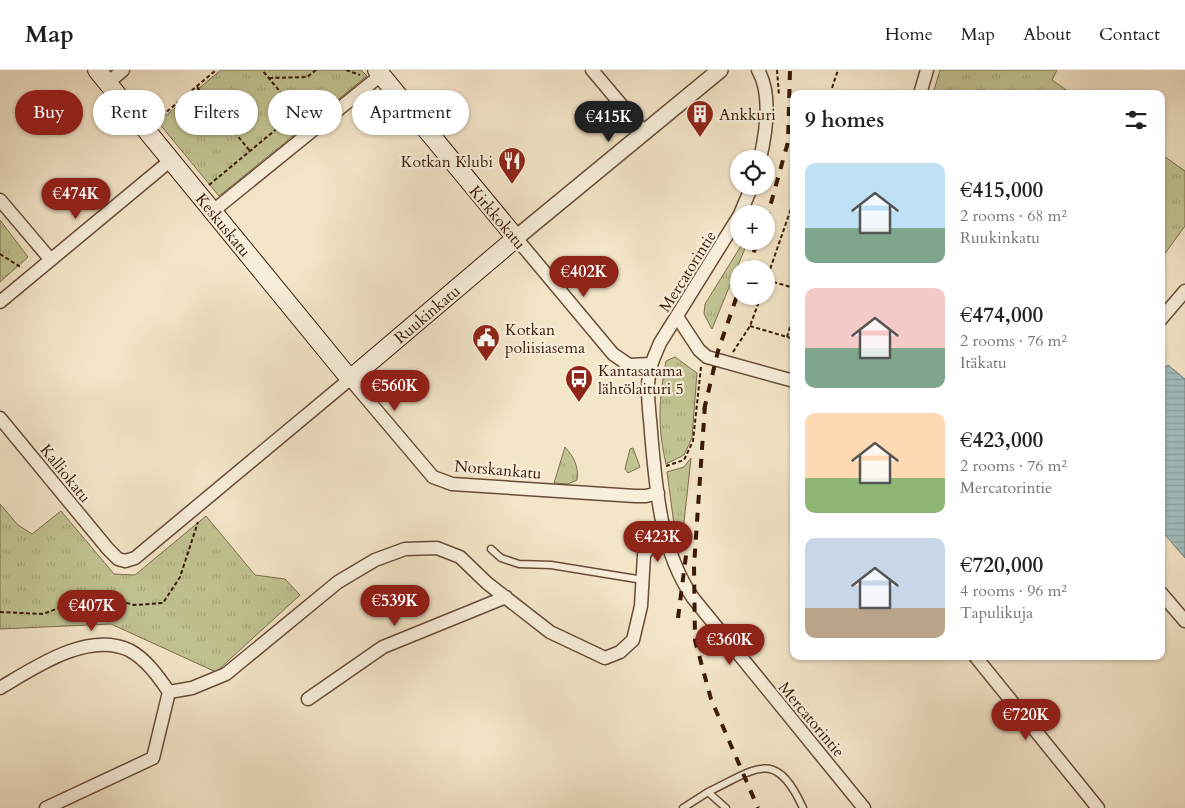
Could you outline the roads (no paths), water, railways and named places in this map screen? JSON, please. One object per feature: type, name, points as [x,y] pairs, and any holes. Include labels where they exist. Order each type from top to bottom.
[{"type":"main road","name":"Kirkkokatu","points":[[379,72],[516,238]]},
{"type":"main road","name":"Keskuskatu","points":[[103,76],[350,380]]},
{"type":"main road","name":"Ruukinkatu","points":[[350,380],[516,238]]},
{"type":"street","points":[[103,76],[123,70]]},
{"type":"street","points":[[592,70],[645,133]]},
{"type":"street","name":"Ruukinkatu","points":[[516,238],[720,70]]},
{"type":"street","points":[[758,70],[764,87],[765,99],[761,150]]},
{"type":"street","points":[[921,90],[927,70]]},
{"type":"street","points":[[213,211],[379,72]]},
{"type":"street","points":[[0,302],[171,160]]},
{"type":"street","points":[[0,200],[50,260]]},
{"type":"street","name":"Mercatorintie","points":[[730,230],[678,318],[660,343],[651,364],[648,396],[658,493],[668,543],[679,576],[692,598],[864,808]]},
{"type":"street","name":"Kirkkokatu","points":[[516,238],[613,354],[623,363],[629,365],[651,364]]},
{"type":"street","points":[[1165,314],[1185,291]]},
{"type":"street","points":[[678,318],[698,350],[707,357],[790,380]]},
{"type":"street","name":"Ruukinkatu","points":[[108,549],[118,559],[125,561],[135,558],[350,380]]},
{"type":"street","name":"Norskankatu","points":[[350,380],[433,477],[452,484],[635,496],[658,493]]},
{"type":"street","name":"Kalliokatu","points":[[0,418],[108,549]]},
{"type":"street","points":[[169,692],[192,688],[226,674],[338,582],[375,560],[405,549],[437,548],[460,557],[550,632],[605,658],[620,652],[633,640],[641,606],[644,555],[650,546],[668,543]]},
{"type":"street","points":[[308,699],[383,647],[506,597]]},
{"type":"street","points":[[1165,598],[1185,621]]},
{"type":"street","points":[[0,688],[53,656],[97,645],[128,650],[154,670],[169,692],[153,758],[46,808]]},
{"type":"street","points":[[978,660],[1098,808]]},
{"type":"lane","points":[[491,549],[501,558],[520,564],[551,564],[643,580]]},
{"type":"lane","points":[[683,808],[708,792],[759,768],[772,768],[785,776],[803,808]]},
{"type":"lane","points":[[708,792],[726,808]]},
{"type":"water","points":[[1168,365],[1185,379],[1185,558],[1165,535],[1165,367]]},
{"type":"railway","points":[[770,205],[788,142],[790,70]]},
{"type":"railway","points":[[751,260],[754,250]]},
{"type":"railway","points":[[704,410],[718,351],[734,305]]},
{"type":"railway","points":[[705,405],[694,566],[695,640],[711,699],[758,808]]},
{"type":"railway","points":[[678,618],[689,532]]},
{"type":"place","name":"Ankkuri","points":[[700,138]]},
{"type":"place","name":"Kotkan Klubi","points":[[512,185]]},
{"type":"place","name":"Kotkan poliisiasema","points":[[486,362]]},
{"type":"place","name":"Kantasatama lähtölaituri 5","points":[[579,403]]}]
